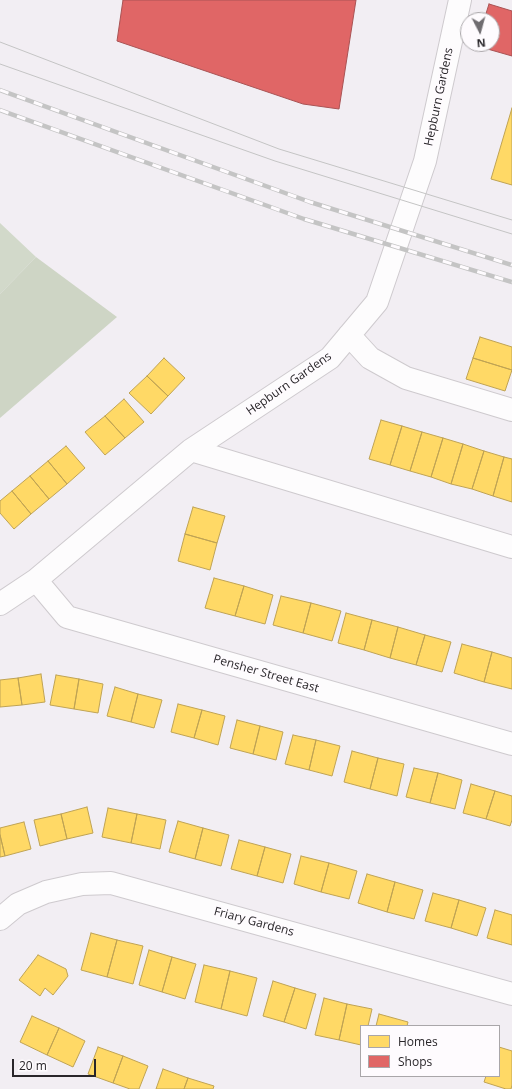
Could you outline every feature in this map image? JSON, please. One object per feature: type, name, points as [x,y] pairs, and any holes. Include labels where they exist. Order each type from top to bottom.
[{"type":"street","name":"Hepburn Gardens","points":[[0,604],[36,580],[191,450],[330,358],[377,302],[425,161],[460,0]]},
{"type":"street","points":[[350,335],[370,358],[406,378],[512,410]]},
{"type":"street","points":[[191,450],[512,546]]},
{"type":"street","name":"Pensher Street East","points":[[36,580],[67,617],[512,744]]},
{"type":"street","name":"Friary Gardens","points":[[0,919],[18,904],[46,892],[82,884],[111,883],[512,994]]},
{"type":"green space","points":[[0,223],[36,257],[0,294]]},
{"type":"green space","points":[[36,257],[117,317],[0,418],[0,294]]},
{"type":"building: Homes","points":[[512,108],[512,185],[491,179]]},
{"type":"building: Homes","points":[[480,337],[512,347],[512,370],[473,358]]},
{"type":"building: Homes","points":[[164,358],[185,378],[168,396],[147,376]]},
{"type":"building: Homes","points":[[473,358],[512,370],[505,391],[466,379]]},
{"type":"building: Homes","points":[[147,376],[168,396],[151,414],[129,393]]},
{"type":"building: Homes","points":[[124,399],[144,422],[125,438],[105,416]]},
{"type":"building: Homes","points":[[105,416],[125,438],[105,455],[85,432]]},
{"type":"building: Homes","points":[[381,420],[402,426],[390,465],[369,459]]},
{"type":"building: Homes","points":[[402,426],[422,432],[410,471],[390,465]]},
{"type":"building: Homes","points":[[422,432],[443,438],[431,477],[410,471]]},
{"type":"building: Homes","points":[[443,438],[463,444],[451,484],[431,477]]},
{"type":"building: Homes","points":[[463,444],[484,451],[472,489],[451,484]]},
{"type":"building: Homes","points":[[66,446],[85,468],[67,484],[48,461]]},
{"type":"building: Homes","points":[[484,451],[504,457],[493,496],[472,489]]},
{"type":"building: Homes","points":[[504,457],[512,459],[512,502],[493,496]]},
{"type":"building: Homes","points":[[48,461],[67,484],[49,499],[30,476]]},
{"type":"building: Homes","points":[[30,476],[49,499],[31,514],[12,491]]},
{"type":"building: Homes","points":[[12,491],[31,514],[14,529],[0,513],[0,501]]},
{"type":"building: Homes","points":[[193,507],[225,516],[217,543],[185,534]]},
{"type":"building: Homes","points":[[185,534],[217,543],[210,570],[178,561]]},
{"type":"building: Homes","points":[[214,578],[244,586],[235,616],[205,608]]},
{"type":"building: Homes","points":[[244,586],[273,595],[265,624],[235,616]]},
{"type":"building: Homes","points":[[281,596],[311,603],[303,633],[273,625]]},
{"type":"building: Homes","points":[[311,603],[341,611],[332,641],[303,633]]},
{"type":"building: Homes","points":[[346,613],[372,620],[364,650],[338,643]]},
{"type":"building: Homes","points":[[372,620],[398,627],[390,658],[364,650]]},
{"type":"building: Homes","points":[[398,627],[425,635],[416,665],[390,658]]},
{"type":"building: Homes","points":[[425,635],[451,642],[442,672],[416,665]]},
{"type":"building: Homes","points":[[462,644],[492,652],[484,682],[454,673]]},
{"type":"building: Homes","points":[[492,652],[512,658],[512,689],[484,682]]},
{"type":"building: Homes","points":[[41,674],[45,702],[22,705],[18,678]]},
{"type":"building: Homes","points":[[56,675],[79,679],[74,709],[50,705]]},
{"type":"building: Homes","points":[[18,678],[22,705],[0,707],[0,680]]},
{"type":"building: Homes","points":[[79,679],[103,684],[98,713],[74,709]]},
{"type":"building: Homes","points":[[115,687],[138,694],[131,722],[107,716]]},
{"type":"building: Homes","points":[[138,694],[162,700],[154,728],[131,722]]},
{"type":"building: Homes","points":[[178,704],[202,710],[194,738],[171,732]]},
{"type":"building: Homes","points":[[202,710],[225,716],[218,745],[194,738]]},
{"type":"building: Homes","points":[[237,720],[260,726],[253,754],[230,748]]},
{"type":"building: Homes","points":[[260,726],[283,732],[276,760],[253,754]]},
{"type":"building: Homes","points":[[293,735],[316,740],[309,770],[285,764]]},
{"type":"building: Homes","points":[[316,740],[340,746],[332,776],[309,770]]},
{"type":"building: Homes","points":[[352,751],[378,758],[370,789],[344,782]]},
{"type":"building: Homes","points":[[378,758],[404,764],[397,796],[370,789]]},
{"type":"building: Homes","points":[[414,768],[438,773],[430,803],[406,797]]},
{"type":"building: Homes","points":[[438,773],[462,780],[455,809],[430,803]]},
{"type":"building: Homes","points":[[471,784],[495,791],[486,819],[463,813]]},
{"type":"building: Homes","points":[[495,791],[512,796],[512,820],[510,826],[486,819]]},
{"type":"building: Homes","points":[[87,807],[93,833],[67,839],[61,814]]},
{"type":"building: Homes","points":[[108,808],[137,814],[131,843],[102,837]]},
{"type":"building: Homes","points":[[61,814],[67,839],[40,846],[34,820]]},
{"type":"building: Homes","points":[[137,814],[166,820],[160,849],[131,843]]},
{"type":"building: Homes","points":[[178,821],[203,828],[195,859],[169,852]]},
{"type":"building: Homes","points":[[24,822],[31,849],[5,856],[0,835],[0,828]]},
{"type":"building: Homes","points":[[203,828],[229,835],[221,866],[195,859]]},
{"type":"building: Homes","points":[[0,835],[5,856],[0,857]]},
{"type":"building: Homes","points":[[239,840],[265,847],[257,876],[231,869]]},
{"type":"building: Homes","points":[[265,847],[291,854],[283,883],[257,876]]},
{"type":"building: Homes","points":[[301,856],[329,863],[321,892],[294,884]]},
{"type":"building: Homes","points":[[329,863],[357,871],[349,899],[321,892]]},
{"type":"building: Homes","points":[[367,874],[395,882],[387,912],[358,903]]},
{"type":"building: Homes","points":[[395,882],[423,890],[414,919],[387,912]]},
{"type":"building: Homes","points":[[433,893],[459,900],[451,928],[425,921]]},
{"type":"building: Homes","points":[[459,900],[486,908],[477,936],[451,928]]},
{"type":"building: Homes","points":[[495,910],[512,915],[512,945],[487,938]]},
{"type":"building: Homes","points":[[91,933],[117,940],[107,977],[81,970]]},
{"type":"building: Homes","points":[[117,940],[143,946],[133,984],[107,977]]},
{"type":"building: Homes","points":[[149,950],[172,957],[162,992],[139,985]]},
{"type":"building: Homes","points":[[38,955],[66,969],[68,976],[53,995],[45,988],[40,996],[19,980]]},
{"type":"building: Homes","points":[[172,957],[196,964],[185,999],[162,992]]},
{"type":"building: Homes","points":[[204,965],[230,971],[221,1009],[195,1002]]},
{"type":"building: Homes","points":[[230,971],[257,978],[247,1016],[221,1009]]},
{"type":"building: Homes","points":[[273,981],[295,988],[284,1022],[263,1016]]},
{"type":"building: Homes","points":[[295,988],[316,994],[306,1029],[284,1022]]},
{"type":"building: Homes","points":[[324,998],[347,1004],[339,1040],[315,1035]]},
{"type":"building: Homes","points":[[347,1004],[372,1009],[368,1025],[360,1025],[360,1045],[339,1040]]},
{"type":"building: Homes","points":[[379,1014],[408,1022],[407,1025],[376,1025]]},
{"type":"building: Homes","points":[[32,1016],[59,1028],[47,1055],[20,1042]]},
{"type":"building: Homes","points":[[59,1028],[85,1041],[73,1067],[47,1055]]},
{"type":"building: Homes","points":[[98,1047],[123,1056],[113,1083],[88,1074]]},
{"type":"building: Homes","points":[[500,1047],[512,1051],[511,1089],[506,1089],[484,1082],[486,1077],[500,1077]]},
{"type":"building: Homes","points":[[123,1056],[148,1066],[139,1089],[130,1089],[113,1083]]},
{"type":"building: Homes","points":[[163,1069],[188,1078],[184,1089],[156,1089]]},
{"type":"building: Homes","points":[[188,1078],[214,1086],[213,1089],[184,1089]]},
{"type":"building: Shops","points":[[123,0],[356,0],[339,109],[303,104],[117,41]]},
{"type":"building: Shops","points":[[489,4],[512,11],[512,56],[498,52],[500,52],[500,12],[486,12]]},
{"type":"tram line","points":[[0,42],[279,149],[512,220]]},
{"type":"tram line","points":[[0,64],[275,161],[512,234]]},
{"type":"railway","points":[[0,90],[310,202],[512,265]]},
{"type":"railway","points":[[0,110],[304,219],[512,282]]}]
